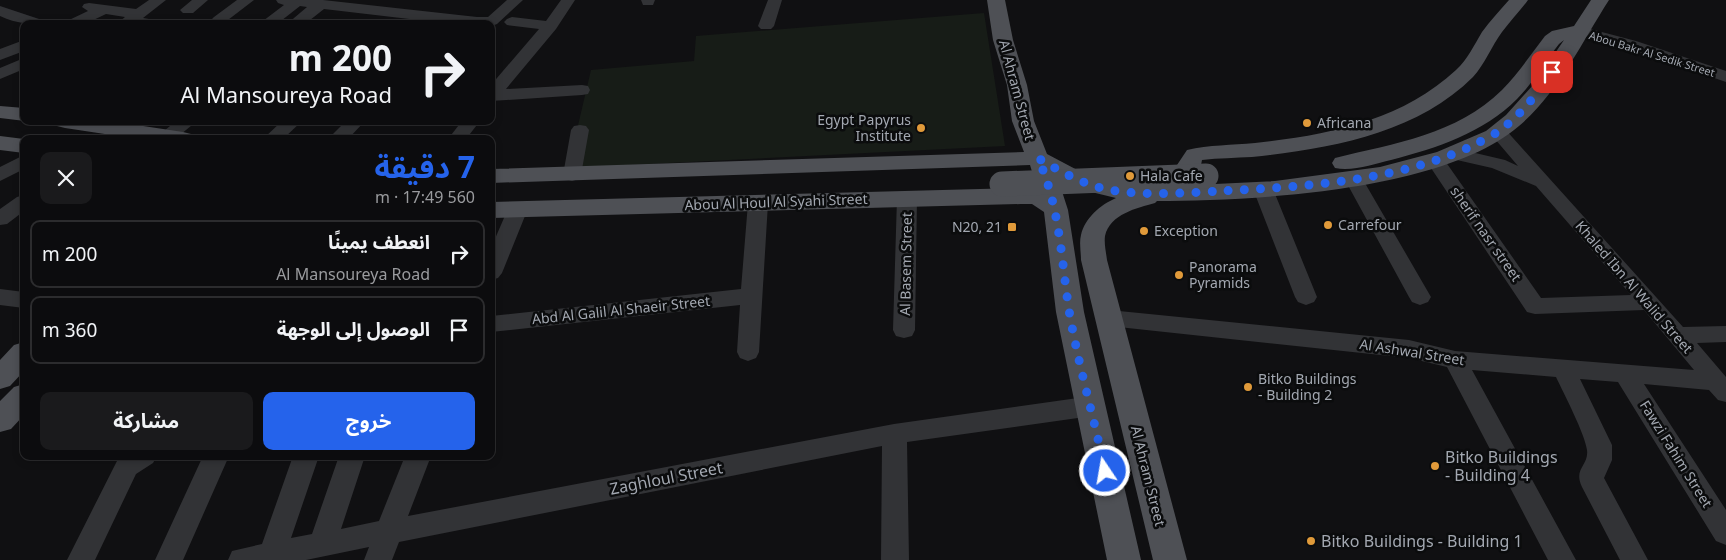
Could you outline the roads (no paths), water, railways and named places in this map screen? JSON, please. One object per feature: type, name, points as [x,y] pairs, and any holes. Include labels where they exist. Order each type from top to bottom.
[{"type":"main road","name":"Al Ahram Street","points":[[996,0],[1003,40],[1016,78],[1029,158],[1052,192],[1070,312],[1124,560]]},
{"type":"main road","points":[[1199,192],[1198,185],[1190,176],[1188,162],[1195,155],[1259,149],[1317,140],[1370,127],[1408,113],[1429,102],[1465,74],[1500,22],[1518,0]]},
{"type":"main road","points":[[495,185],[532,186],[1247,161],[1315,153],[1360,143],[1407,129],[1439,115],[1464,98],[1490,72],[1522,20],[1523,0]]},
{"type":"main road","points":[[495,176],[572,175],[1029,158],[1066,175],[1107,189],[1126,192],[1199,192],[1263,189],[1353,178],[1445,158],[1498,132],[1534,99],[1600,0]]},
{"type":"main road","points":[[495,197],[533,198],[1106,180],[1256,174],[1314,168],[1404,149],[1438,138],[1473,122],[1510,94],[1552,40],[1565,33],[1579,31]]},
{"type":"main road","points":[[0,112],[20,114]]},
{"type":"main road","points":[[90,125],[155,135]]},
{"type":"main road","points":[[1021,196],[1034,185],[1035,175],[1030,166],[1029,158]]},
{"type":"main road","name":"Al Ahram Street","points":[[1170,560],[1094,260],[1093,238],[1099,222],[1114,208],[1131,200],[1199,192]]},
{"type":"main road","name":"Abou Al Houl Al Syahi Street","points":[[495,210],[1021,196],[1041,199],[1052,205],[1056,210]]},
{"type":"main road","points":[[0,378],[20,357]]},
{"type":"main road","points":[[0,420],[20,399]]},
{"type":"street","points":[[89,7],[105,9],[131,19],[160,0]]},
{"type":"street","points":[[188,10],[201,0]]},
{"type":"street","points":[[219,20],[247,0]]},
{"type":"street","points":[[493,20],[516,0]]},
{"type":"street","points":[[497,81],[551,26],[568,0]]},
{"type":"street","points":[[766,26],[775,0]]},
{"type":"street","points":[[272,20],[290,1],[466,20]]},
{"type":"street","points":[[300,20],[321,4]]},
{"type":"street","points":[[81,20],[105,9]]},
{"type":"street","points":[[345,20],[360,9]]},
{"type":"street","points":[[0,11],[24,20]]},
{"type":"street","points":[[0,24],[16,18]]},
{"type":"street","points":[[512,22],[551,26]]},
{"type":"street","name":"Abou Bakr Al Sedik Street","points":[[1579,31],[1630,44],[1726,77]]},
{"type":"street","points":[[0,43],[20,36]]},
{"type":"street","points":[[0,55],[20,47]]},
{"type":"street","points":[[0,74],[20,65]]},
{"type":"street","points":[[0,89],[20,80]]},
{"type":"street","points":[[495,96],[582,90]]},
{"type":"street","points":[[177,135],[185,125]]},
{"type":"street","points":[[277,135],[289,125]]},
{"type":"street","points":[[341,135],[352,125]]},
{"type":"street","points":[[460,135],[468,125]]},
{"type":"street","points":[[572,175],[580,130]]},
{"type":"street","name":"Khaled Ibn Al Walid Street","points":[[1498,132],[1650,302],[1723,388]]},
{"type":"street","name":"Khaled Ibn Al Walid Street","points":[[1445,158],[1498,164],[1541,182]]},
{"type":"street","name":"sherif nasr street","points":[[1445,158],[1536,306],[1650,302]]},
{"type":"street","points":[[0,175],[20,163]]},
{"type":"street","points":[[1353,178],[1420,297]]},
{"type":"street","points":[[1263,189],[1306,297]]},
{"type":"street","name":"Al Basem Street","points":[[904,330],[907,198]]},
{"type":"street","points":[[748,352],[758,203]]},
{"type":"street","points":[[0,219],[20,204]]},
{"type":"street","points":[[495,263],[517,211]]},
{"type":"street","name":"Abd Al Galil Al Shaeir Street","points":[[495,324],[752,296]]},
{"type":"street","points":[[0,297],[20,300]]},
{"type":"street","name":"Al Ashwal Street","points":[[1109,318],[1408,349],[1455,360],[1626,375],[1723,388]]},
{"type":"street","points":[[1677,335],[1726,334]]},
{"type":"street","points":[[1455,360],[1562,560]]},
{"type":"street","points":[[1564,369],[1599,445],[1602,456],[1598,466],[1592,472],[1592,479],[1634,560]]},
{"type":"street","name":"Fawzi Fahim Street","points":[[1626,375],[1726,533]]},
{"type":"street","name":"Zaghloul Street","points":[[242,560],[894,434],[1092,406]]},
{"type":"street","points":[[894,434],[896,560]]},
{"type":"street","points":[[82,560],[123,475],[138,460]]},
{"type":"street","points":[[169,560],[214,460]]},
{"type":"street","points":[[272,554],[305,460]]},
{"type":"street","points":[[322,545],[351,460]]},
{"type":"street","points":[[378,560],[416,460]]},
{"type":"place","name":"Africana","points":[[1307,123]]},
{"type":"place","name":"Egypt Papyrus Institute","points":[[921,128]]},
{"type":"place","name":"Hala Cafe","points":[[1130,176]]},
{"type":"place","name":"Carrefour","points":[[1328,225]]},
{"type":"place","name":"N20, 21","points":[[1012,227]]},
{"type":"place","name":"Exception","points":[[1144,231]]},
{"type":"place","name":"Panorama Pyramids","points":[[1179,275]]},
{"type":"place","name":"Bitko Buildings - Building 2","points":[[1248,387]]},
{"type":"place","name":"Bitko Buildings - Building 4","points":[[1435,466]]},
{"type":"place","name":"Bitko Buildings - Building 1","points":[[1311,541]]}]
